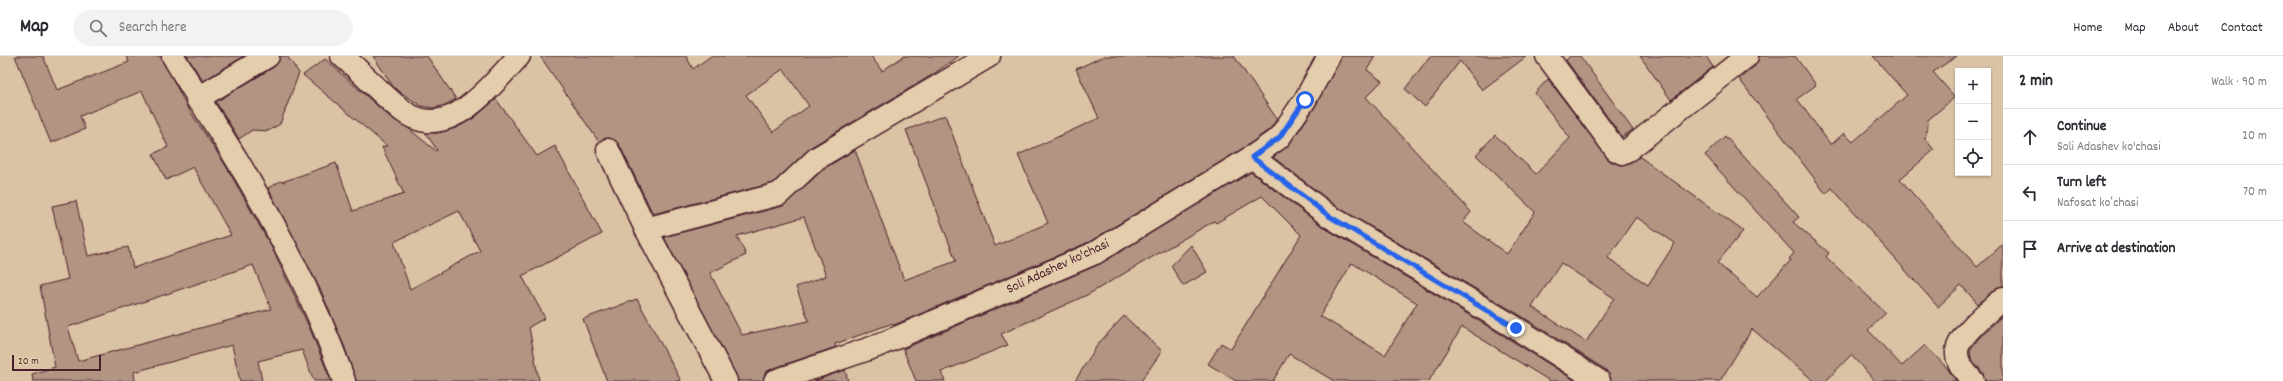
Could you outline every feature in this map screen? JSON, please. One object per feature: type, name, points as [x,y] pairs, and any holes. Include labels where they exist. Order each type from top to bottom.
[{"type":"street","points":[[173,56],[198,99],[237,160],[292,261],[325,329],[344,381]]},
{"type":"street","points":[[198,99],[268,56]]},
{"type":"street","points":[[342,56],[399,109],[414,118],[441,120],[457,114],[490,90],[519,56]]},
{"type":"street","points":[[646,229],[779,194],[818,158],[990,56]]},
{"type":"street","name":"Soli Adashev ko'chasi","points":[[775,381],[877,346],[1095,252],[1252,157],[1279,138],[1305,100],[1329,56]]},
{"type":"street","points":[[1547,56],[1616,150],[1622,152],[1628,150],[1747,56]]},
{"type":"street","points":[[608,150],[646,229],[726,381]]},
{"type":"street","points":[[1252,157],[1329,216],[1516,328],[1598,381]]},
{"type":"street","points":[[1973,381],[1960,366],[1956,351],[1963,336],[2003,298]]},
{"type":"building","points":[[15,56],[43,56],[57,90],[129,62],[126,56],[161,56],[186,105],[226,166],[271,246],[310,329],[331,381],[314,381],[302,350],[258,361],[262,381],[240,381],[232,345],[134,372],[135,381],[33,381],[32,374],[55,367],[40,286],[68,279],[52,206],[76,201],[88,256],[128,247],[133,268],[231,235],[193,167],[166,180],[153,154],[168,147],[142,91],[80,116],[85,129],[51,143]],"holes":[[[253,265],[271,309],[78,361],[68,327]]]},
{"type":"building","points":[[187,56],[244,56],[203,81]]},
{"type":"building","points":[[280,56],[287,56],[299,73],[280,124],[268,131],[252,130],[239,139],[216,102],[274,67]]},
{"type":"building","points":[[373,56],[427,56],[456,99],[445,105],[433,108],[421,106],[394,88]]},
{"type":"building","points":[[540,56],[686,56],[693,69],[711,56],[871,56],[882,71],[904,56],[959,56],[932,75],[811,147],[773,183],[653,214],[619,144],[609,138],[599,142]],"holes":[[[783,69],[809,106],[773,132],[746,95]]]},
{"type":"building","points":[[1104,56],[1234,56],[1277,119],[1270,129],[1245,147],[1089,242],[894,325],[893,323],[835,344],[836,347],[771,369],[765,373],[763,381],[738,381],[664,237],[783,206],[825,168],[855,150],[904,280],[956,261],[906,130],[945,115],[995,246],[1048,223],[1018,155],[1099,118],[1076,69]],"holes":[[[804,217],[826,276],[796,287],[809,321],[742,335],[710,273],[746,255],[737,236]]]},
{"type":"building","points":[[1341,56],[1375,56],[1367,70],[1382,81],[1366,97],[1471,212],[1463,222],[1507,254],[1535,212],[1476,155],[1495,135],[1536,174],[1570,138],[1535,93],[1548,79],[1610,161],[1622,165],[1640,157],[1743,231],[1717,263],[1757,297],[1791,260],[1789,259],[1794,253],[1705,155],[1725,136],[1799,217],[1793,222],[1829,253],[1826,257],[1886,313],[1868,330],[1902,366],[1925,345],[1948,369],[1956,381],[1875,381],[1851,355],[1826,381],[1814,381],[1752,329],[1720,381],[1611,381],[1606,370],[1523,317],[1336,206],[1273,157],[1289,145],[1315,107]],"holes":[[[1636,217],[1675,243],[1648,285],[1608,258]],[[1561,263],[1614,298],[1586,342],[1532,307]]]},
{"type":"building","points":[[1430,56],[1527,56],[1482,90],[1460,61],[1425,107],[1405,89]]},
{"type":"building","points":[[1570,56],[1580,56],[1633,130],[1622,137],[1566,60]]},
{"type":"building","points":[[1640,56],[1706,56],[1713,67],[1671,100]]},
{"type":"building","points":[[1759,56],[1795,56],[1816,85],[1797,99],[1831,145],[1844,133],[1853,142],[1907,95],[1873,56],[1957,56],[1933,72],[1955,97],[1928,120],[1925,139],[1934,150],[1900,179],[1977,267],[2003,244],[2003,286],[1995,289],[1978,304],[1961,285],[1938,307],[1832,188],[1826,194],[1739,79],[1755,66]]},
{"type":"building","points":[[325,59],[391,118],[408,128],[436,151],[437,150],[425,132],[436,133],[456,128],[474,118],[496,99],[537,156],[555,146],[602,234],[522,276],[545,318],[529,327],[539,381],[356,381],[345,348],[321,291],[268,188],[281,181],[282,182],[336,163],[353,211],[404,194],[382,147],[387,146],[303,75]],"holes":[[[459,211],[480,251],[410,289],[394,242]]]},
{"type":"building","points":[[1251,172],[1323,227],[1576,381],[1550,381],[1462,327],[1429,381],[1334,381],[1289,354],[1273,381],[1236,381],[1208,364],[1221,343],[1231,349],[1301,235],[1262,196],[1216,223],[1214,221],[1089,294],[1001,334],[1008,345],[941,372],[945,381],[916,381],[903,349],[1100,264]],"holes":[[[1352,263],[1417,303],[1385,355],[1320,316]]]},
{"type":"building","points":[[1191,245],[1207,272],[1183,286],[1171,266]]},
{"type":"building","points":[[637,299],[681,381],[607,381],[583,319]]},
{"type":"building","points":[[2003,315],[2003,381],[1985,381],[1983,373],[1971,358],[1970,350],[1978,339]]},
{"type":"building","points":[[1124,316],[1162,351],[1141,381],[1075,381],[1098,344]]},
{"type":"building","points":[[845,370],[848,381],[814,381]]},
{"type":"route","points":[[1305,100],[1279,138],[1252,157],[1329,216],[1516,328]]}]
